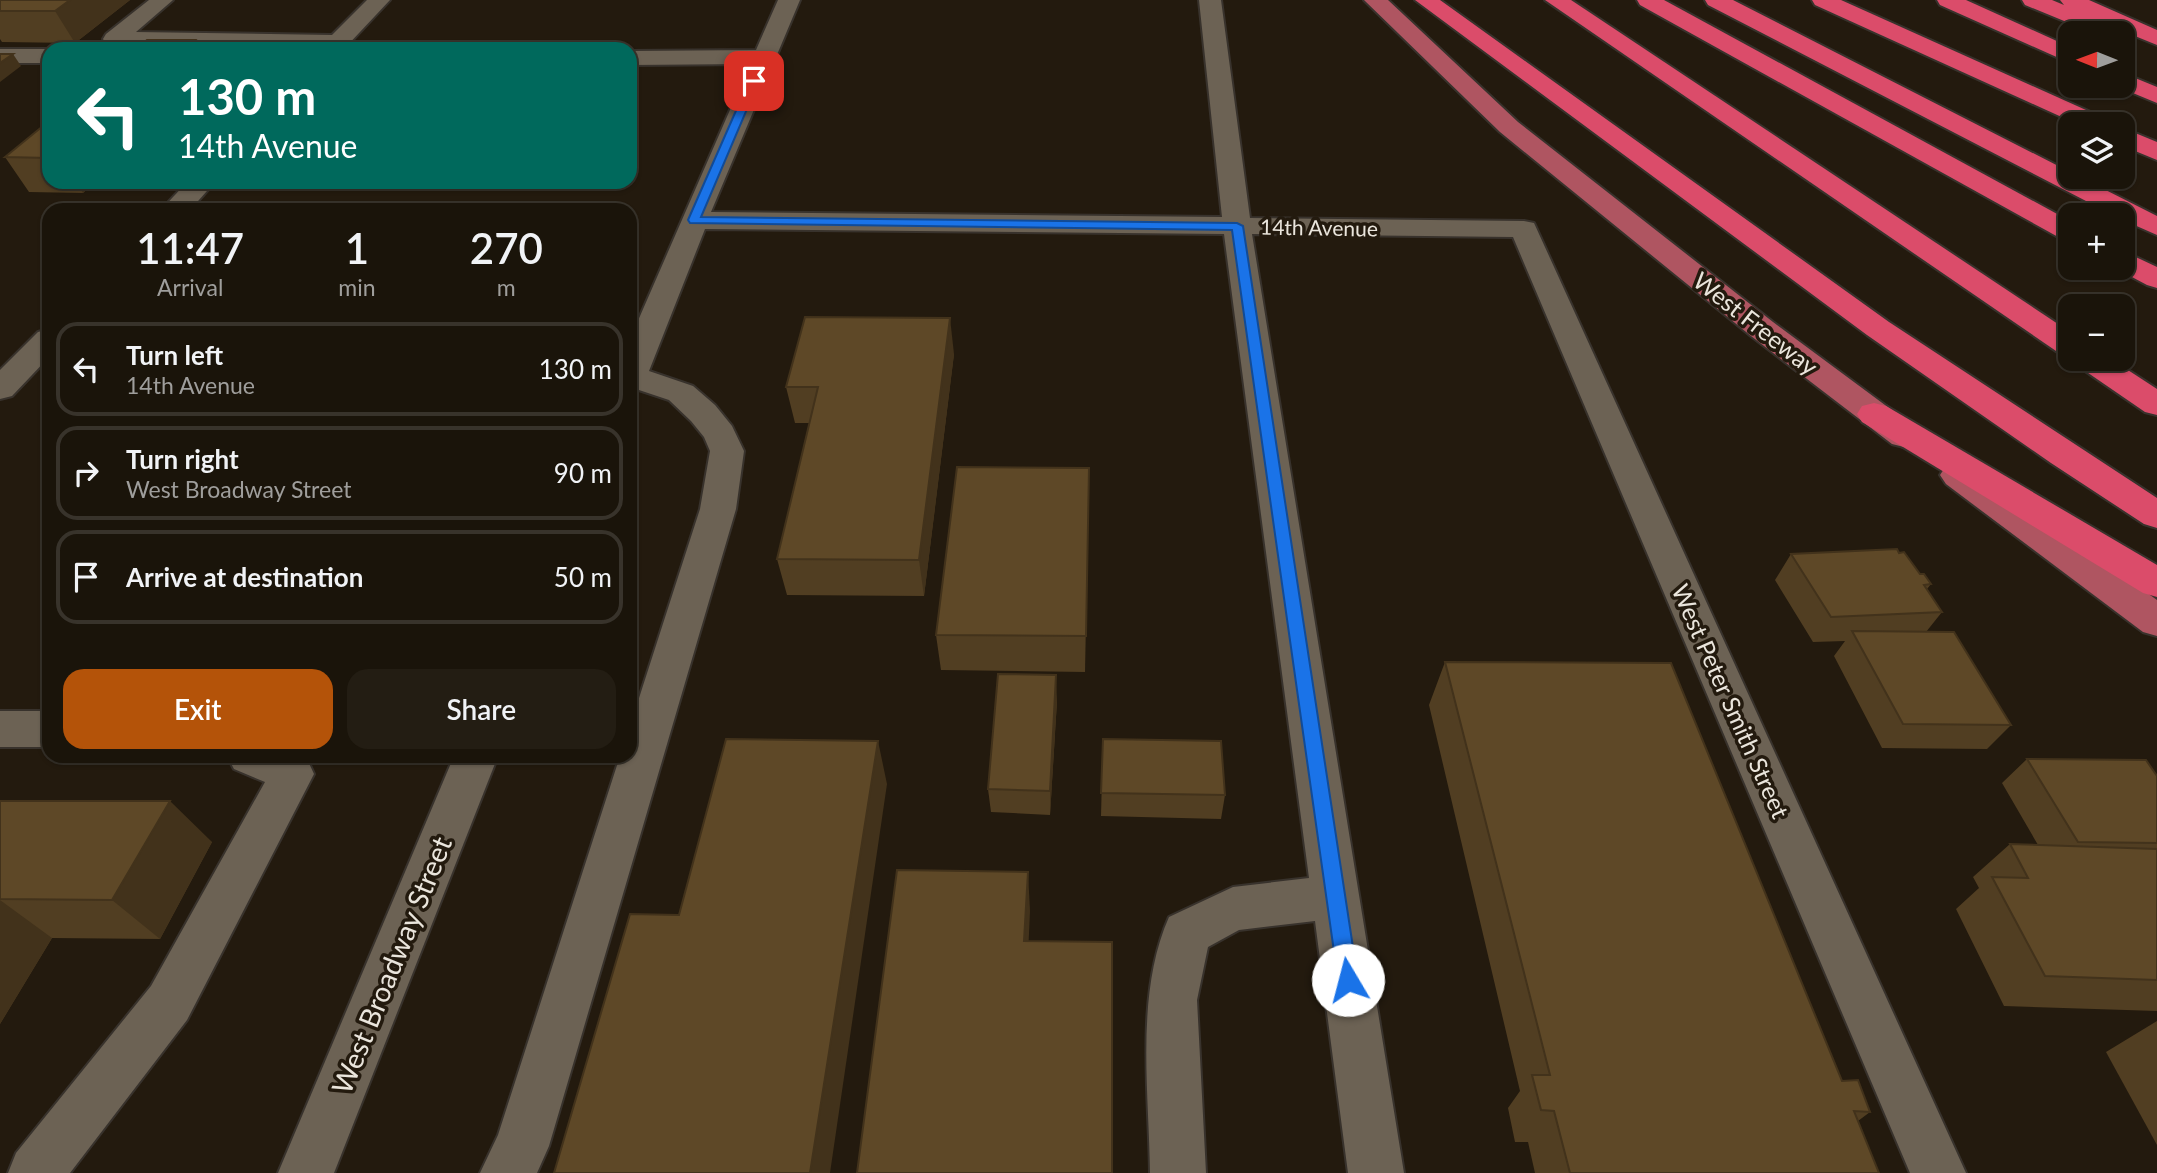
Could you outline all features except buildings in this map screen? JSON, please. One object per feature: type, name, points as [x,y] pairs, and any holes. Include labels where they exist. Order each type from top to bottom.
[{"type":"highway","points":[[1426,0],[1841,303],[2024,430],[2157,515]]},
{"type":"highway","points":[[1556,0],[2058,338]]},
{"type":"highway","points":[[1648,0],[2058,225]]},
{"type":"highway","points":[[1716,0],[2157,227]]},
{"type":"highway","points":[[1823,0],[2070,112]]},
{"type":"highway","points":[[1948,0],[2058,50]]},
{"type":"highway","points":[[2033,0],[2085,21]]},
{"type":"highway","points":[[2071,0],[2157,37]]},
{"type":"highway","points":[[2135,41],[2157,50]]},
{"type":"highway","points":[[2135,86],[2157,96]]},
{"type":"highway","points":[[2135,142],[2157,152]]},
{"type":"highway","points":[[2135,267],[2157,279]]},
{"type":"highway","points":[[2108,371],[2157,404]]},
{"type":"highway","points":[[1874,414],[2157,583]]},
{"type":"main road","name":"West Freeway","points":[[1375,0],[1509,127],[1762,329],[2157,621]]},
{"type":"street","points":[[107,42],[162,0]]},
{"type":"street","points":[[337,42],[379,0]]},
{"type":"street","points":[[637,360],[789,0]]},
{"type":"street","points":[[1210,0],[1237,226],[1376,1173]]},
{"type":"street","points":[[0,56],[42,56]]},
{"type":"street","points":[[637,58],[765,57]]},
{"type":"street","points":[[182,203],[195,189]]},
{"type":"street","name":"14th Avenue","points":[[694,220],[1524,229]]},
{"type":"street","name":"West Peter Smith Street","points":[[1524,229],[1938,1173]]},
{"type":"street","points":[[0,389],[42,346]]},
{"type":"street","points":[[637,379],[681,393],[703,413],[720,434],[727,451],[718,509],[640,731]]},
{"type":"street","points":[[0,729],[42,729]]},
{"type":"street","points":[[36,1173],[169,1003],[292,774],[265,763]]},
{"type":"street","name":"West Broadway Street","points":[[306,1173],[473,763]]},
{"type":"street","points":[[508,1173],[522,1146],[631,763]]},
{"type":"street","points":[[1178,1173],[1172,1000],[1186,933],[1233,909],[1336,897]]},
{"type":"route","points":[[754,81],[694,220],[1237,226],[1348,980]]}]
